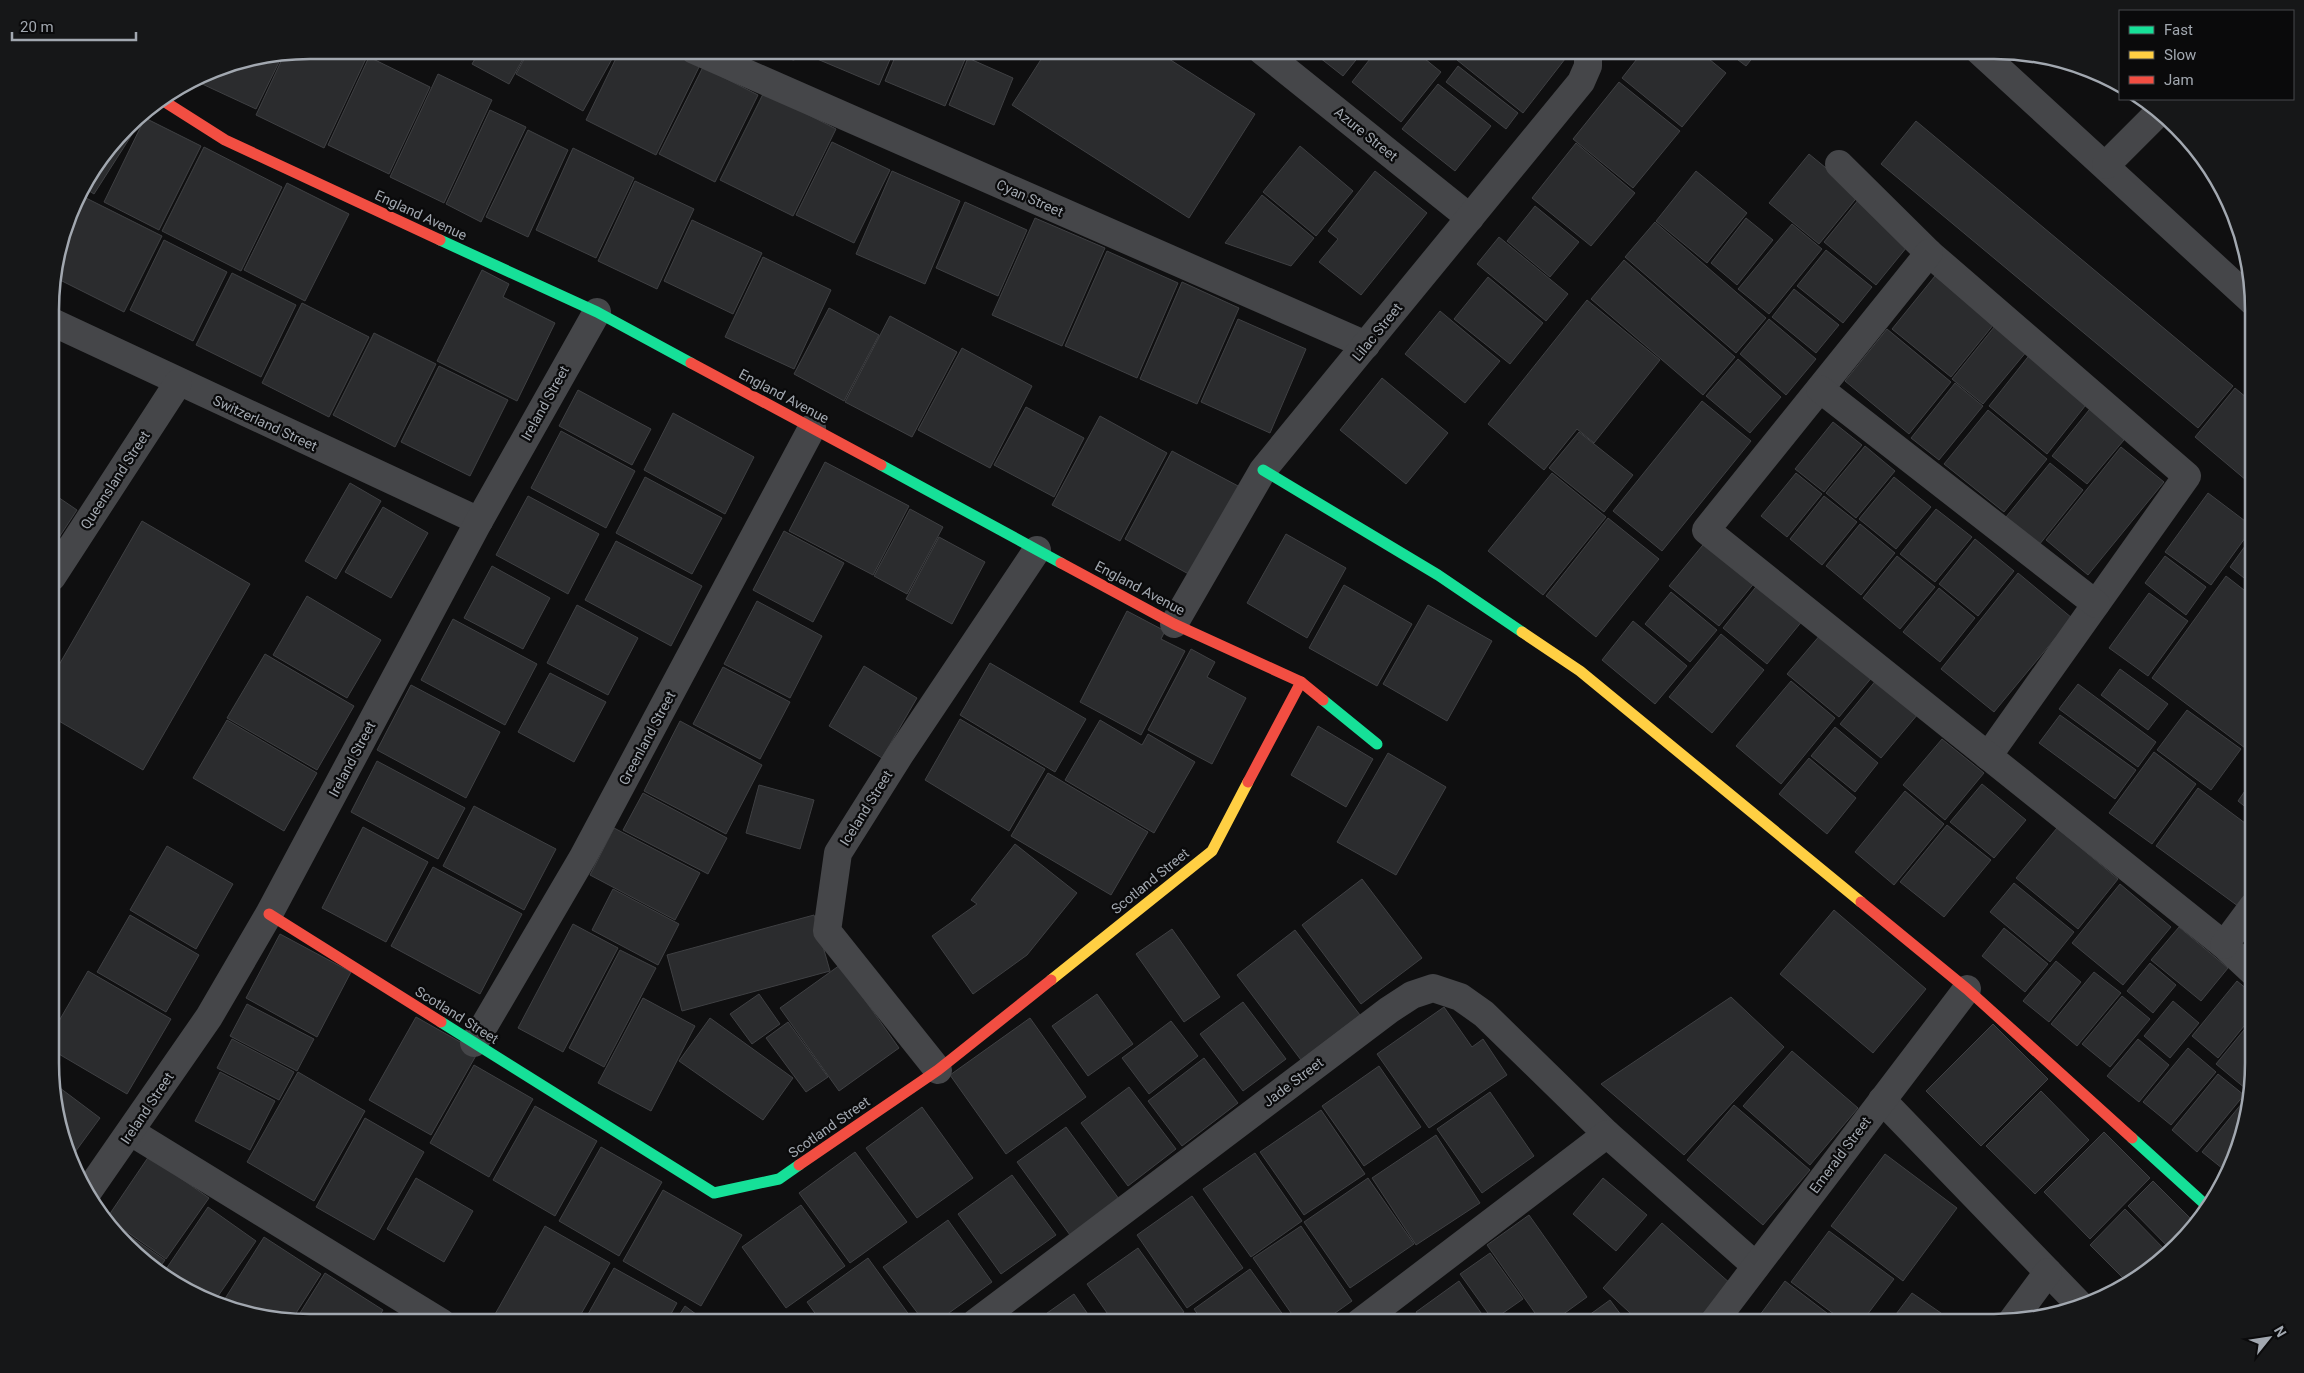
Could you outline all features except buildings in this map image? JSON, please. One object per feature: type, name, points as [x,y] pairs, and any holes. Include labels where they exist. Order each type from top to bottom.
[{"type":"street","name":"Cyan Street","points":[[715,59],[1366,345]]},
{"type":"street","name":"Azure Street","points":[[1273,59],[1470,218]]},
{"type":"street","name":"Lilac Street","points":[[1174,624],[1263,470],[1581,82],[1588,66],[1588,59]]},
{"type":"street","points":[[1988,59],[2106,165],[2245,295]]},
{"type":"street","name":"England Avenue","points":[[167,103],[225,140],[597,312],[1174,624],[1301,682],[1377,744]]},
{"type":"street","points":[[2106,165],[2154,117]]},
{"type":"street","points":[[1839,164],[1928,253],[2187,476],[1988,756]]},
{"type":"street","points":[[1928,253],[1706,530],[2224,945],[2245,964]]},
{"type":"street","name":"Ireland Street","points":[[91,1187],[132,1132],[209,1017],[269,914],[479,521],[597,312]]},
{"type":"street","name":"Switzerland Street","points":[[59,325],[178,383],[479,521]]},
{"type":"street","name":"Queensland Street","points":[[59,566],[178,383]]},
{"type":"street","points":[[1820,389],[2096,604]]},
{"type":"street","name":"Greenland Street","points":[[474,1043],[583,857],[812,428]]},
{"type":"street","points":[[1263,470],[1438,575],[1580,671],[1967,989],[2203,1203]]},
{"type":"street","name":"Iceland Street","points":[[938,1070],[827,931],[838,853],[899,756],[1037,550]]},
{"type":"street","name":"Scotland Street","points":[[269,914],[714,1193],[779,1179],[938,1070],[1212,851],[1301,682]]},
{"type":"street","points":[[2224,945],[2245,918]]},
{"type":"street","name":"Jade Street","points":[[987,1314],[1390,1010],[1412,995],[1433,988],[1460,997],[1484,1014],[1607,1134],[1756,1266]]},
{"type":"street","name":"Emerald Street","points":[[1720,1314],[1967,989]]},
{"type":"street","points":[[1882,1100],[2076,1301]]},
{"type":"street","points":[[132,1132],[427,1314]]},
{"type":"street","points":[[1370,1314],[1607,1134]]},
{"type":"street","points":[[2018,1313],[2048,1272]]},
{"type":"traffic: fast","points":[[440,240],[597,312],[691,363]]},
{"type":"traffic: fast","points":[[881,465],[1061,563]]},
{"type":"traffic: fast","points":[[1263,470],[1438,575],[1522,632]]},
{"type":"traffic: fast","points":[[1323,700],[1377,744]]},
{"type":"traffic: fast","points":[[441,1022],[714,1193],[779,1179],[799,1165]]},
{"type":"traffic: fast","points":[[2132,1138],[2203,1203]]},
{"type":"traffic: slow","points":[[1522,632],[1580,671],[1861,902]]},
{"type":"traffic: slow","points":[[1051,980],[1212,851],[1248,782]]},
{"type":"traffic: jam","points":[[167,103],[225,140],[440,240]]},
{"type":"traffic: jam","points":[[691,363],[881,465]]},
{"type":"traffic: jam","points":[[1061,563],[1174,624],[1301,682],[1323,700]]},
{"type":"traffic: jam","points":[[1248,782],[1301,682]]},
{"type":"traffic: jam","points":[[1861,902],[1967,989],[2132,1138]]},
{"type":"traffic: jam","points":[[269,914],[441,1022]]},
{"type":"traffic: jam","points":[[799,1165],[938,1070],[1051,980]]}]
